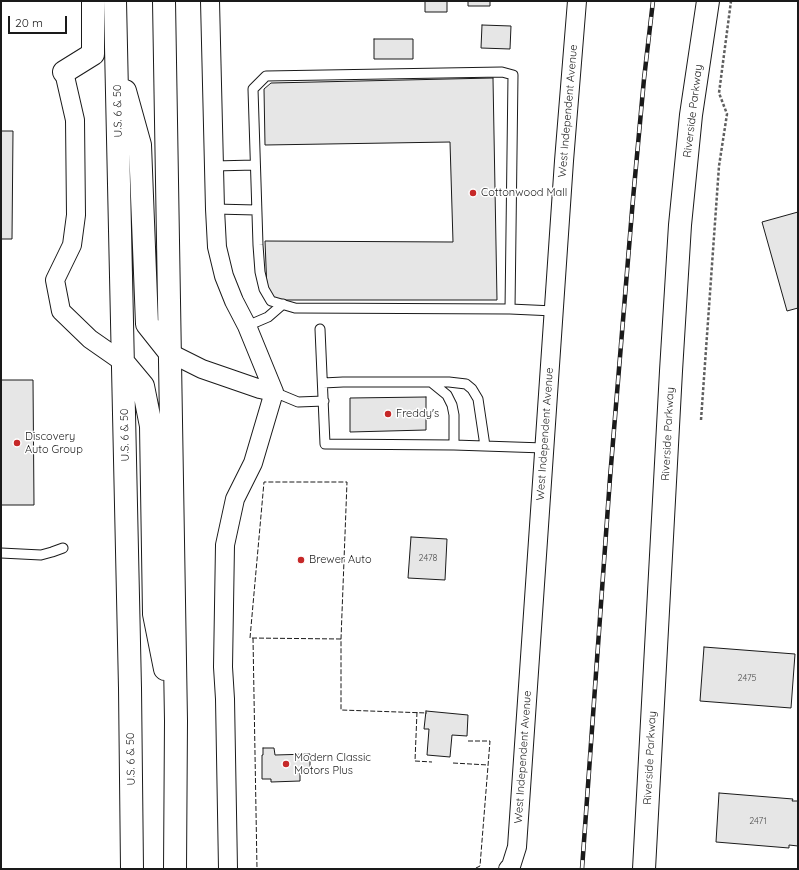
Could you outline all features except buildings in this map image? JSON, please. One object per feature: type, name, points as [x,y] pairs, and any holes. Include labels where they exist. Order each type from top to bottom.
[{"type":"main road","points":[[64,72],[93,54],[92,1]]},
{"type":"main road","name":"U.S. 6 & 50","points":[[115,1],[130,688],[132,869]]},
{"type":"main road","points":[[164,1],[176,722],[175,869]]},
{"type":"main road","name":"Riverside Parkway","points":[[644,869],[680,225],[691,115],[708,1]]},
{"type":"main road","points":[[116,60],[140,145],[147,324],[170,353]]},
{"type":"main road","points":[[123,362],[143,386],[151,426],[154,614],[176,722]]},
{"type":"street","points":[[210,1],[217,247],[224,276],[234,302],[247,326],[274,392],[252,463],[235,499],[225,545],[224,667],[228,869]]},
{"type":"street","name":"West Independent Avenue","points":[[509,868],[517,847],[563,169],[577,1]]},
{"type":"street","points":[[64,72],[76,120],[76,215],[72,245],[55,280],[61,310],[90,339],[123,362]]},
{"type":"street","points":[[170,353],[202,369],[260,389],[274,392]]},
{"type":"lane","points":[[510,309],[513,75],[502,72],[266,76],[253,89],[256,210],[260,272],[264,289],[271,300],[296,308],[510,309],[554,311]]},
{"type":"lane","points":[[214,166],[255,165]]},
{"type":"lane","points":[[215,209],[256,210]]},
{"type":"lane","points":[[247,326],[268,317],[283,304]]},
{"type":"lane","points":[[320,329],[325,444],[454,445],[544,448]]},
{"type":"lane","points":[[431,382],[447,395],[452,405],[454,415],[454,445]]},
{"type":"lane","points":[[323,383],[449,382],[466,384],[472,389],[478,399],[486,446]]},
{"type":"lane","points":[[274,392],[298,402],[324,401]]},
{"type":"lane","points":[[1,553],[41,555],[63,548]]},
{"type":"path","points":[[701,420],[719,166],[727,114],[719,94],[731,1]]},
{"type":"railway","points":[[582,869],[610,478],[633,199],[653,1]]},
{"type":"fence","points":[[341,639],[250,638],[264,482],[347,482],[341,639],[341,710],[427,713]]},
{"type":"fence","points":[[253,638],[257,869]]},
{"type":"fence","points":[[417,712],[415,761],[432,762]]},
{"type":"fence","points":[[468,741],[490,741],[480,866],[474,869]]},
{"type":"fence","points":[[453,763],[488,765]]},
{"type":"place","name":"Cottonwood Mall","points":[[473,193]]},
{"type":"place","name":"Freddy's","points":[[388,414]]},
{"type":"place","name":"Discovery Auto Group","points":[[17,443]]},
{"type":"place","name":"Brewer Auto","points":[[301,560]]},
{"type":"place","name":"Modern Classic Motors Plus","points":[[286,764]]}]
